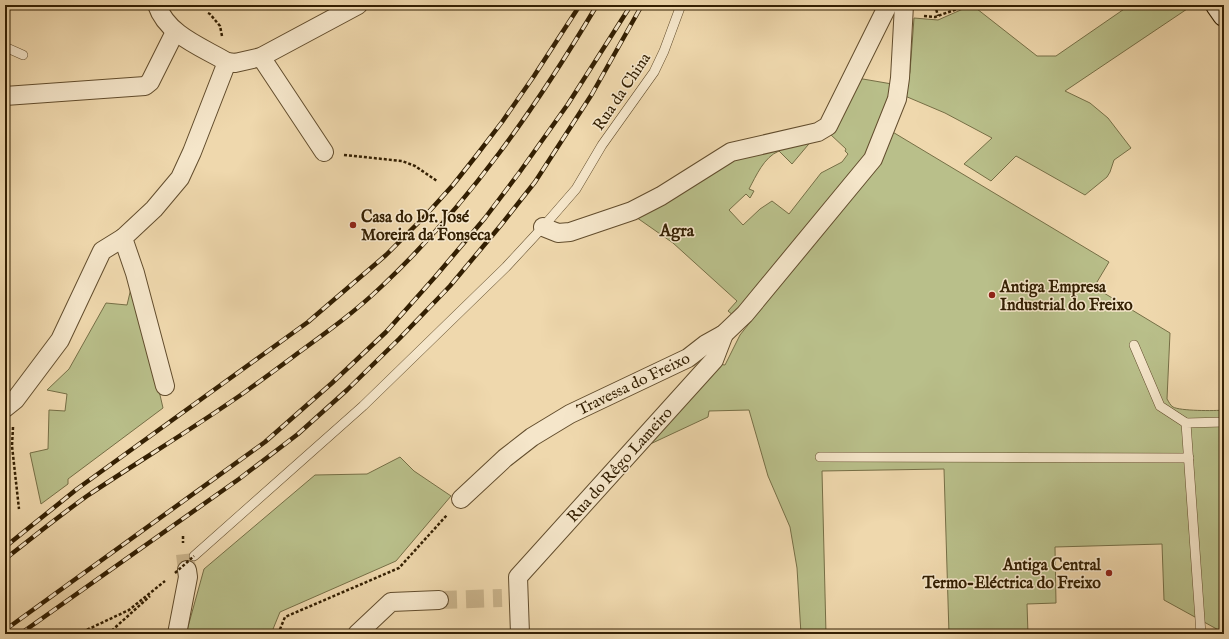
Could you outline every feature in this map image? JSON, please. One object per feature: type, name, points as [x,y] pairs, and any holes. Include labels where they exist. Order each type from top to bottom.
[{"type":"main road","points":[[1217,5],[1224,15]]},
{"type":"street","points":[[157,5],[166,22],[175,32],[227,62],[235,63],[261,57],[357,5]]},
{"type":"street","points":[[543,226],[558,233],[570,232],[632,211],[662,196],[731,152],[818,132],[828,126],[888,5]]},
{"type":"street","name":"Travessa do Freixo","points":[[461,499],[505,458],[532,437],[570,414],[688,358],[706,344],[724,334],[745,314],[873,160],[897,99],[900,78],[904,10]]},
{"type":"street","points":[[5,96],[145,86],[150,82],[175,32]]},
{"type":"street","points":[[261,57],[324,152]]},
{"type":"street","points":[[5,408],[15,400],[60,340],[102,250],[123,238],[154,209],[180,178],[192,152],[227,62]]},
{"type":"street","points":[[123,238],[135,273],[166,386]]},
{"type":"street","name":"Rua do Rêgo Lameiro","points":[[520,634],[510,596],[518,577],[714,360],[724,334]]},
{"type":"street","points":[[176,634],[188,578],[185,566]]},
{"type":"street","points":[[357,634],[391,602],[439,600]]},
{"type":"lane","name":"Rua da China","points":[[185,566],[363,406],[506,267],[576,189],[602,145],[654,72],[664,51],[681,5]]},
{"type":"lane","points":[[5,48],[23,56]]},
{"type":"lane","points":[[1134,345],[1160,406],[1186,423],[1224,422]]},
{"type":"lane","points":[[1186,423],[1201,634]]},
{"type":"lane","points":[[820,457],[1189,458]]},
{"type":"path","points":[[935,5],[938,16]]},
{"type":"path","points":[[904,10],[935,17],[968,5]]},
{"type":"path","points":[[208,13],[220,26],[223,39]]},
{"type":"path","points":[[324,152],[402,161],[416,166],[437,181]]},
{"type":"path","points":[[278,634],[285,617],[399,568],[461,499]]},
{"type":"path","points":[[78,634],[129,610],[185,566]]},
{"type":"path","points":[[108,634],[185,566]]},
{"type":"green space","points":[[972,5],[1037,56],[1056,56],[1130,5],[1193,5],[1065,91],[1090,103],[1108,118],[1131,148],[1114,160],[1107,177],[1085,195],[1016,156],[991,181],[964,164],[992,138],[945,113],[905,96],[910,72],[914,18],[938,20]]},
{"type":"green space","points":[[857,78],[892,84],[875,140],[860,165],[734,316],[728,311],[737,301],[673,243],[633,215],[735,156],[813,139],[792,164],[779,151],[769,158],[761,167],[749,189],[754,191],[750,198],[746,194],[729,210],[743,225],[760,209],[772,201],[789,214],[821,173],[842,162],[848,154],[845,151],[846,149],[830,134]]},
{"type":"green space","points":[[891,131],[1109,262],[1094,287],[1170,333],[1167,399],[1170,404],[1173,407],[1183,409],[1206,411],[1224,410],[1224,633],[1164,600],[1162,544],[1055,547],[1056,603],[1027,604],[1028,634],[949,634],[944,469],[822,471],[826,634],[801,634],[797,568],[790,527],[768,476],[749,410],[709,411],[708,417],[646,446],[718,364],[725,365],[740,335],[805,253]]},
{"type":"green space","points":[[132,284],[149,347],[163,408],[68,479],[68,484],[41,504],[30,453],[48,449],[49,410],[65,411],[67,394],[47,390],[69,369],[106,303],[127,305]]},
{"type":"green space","points":[[400,457],[414,471],[451,496],[396,561],[280,612],[271,634],[186,634],[204,569],[315,475],[367,474]]},
{"type":"tunnel","points":[[185,554],[187,570]]},
{"type":"tunnel","points":[[439,600],[502,598]]},
{"type":"railway","points":[[5,547],[77,489],[308,322],[386,255],[425,216],[453,185],[476,156],[534,76],[580,5]]},
{"type":"railway","points":[[5,559],[87,496],[206,419],[258,382],[341,321],[382,286],[443,222],[499,153],[550,80],[597,5]]},
{"type":"railway","points":[[5,630],[265,442],[332,383],[386,332],[485,218],[519,173],[568,104],[631,5]]},
{"type":"railway","points":[[20,634],[239,479],[298,434],[347,390],[399,339],[450,286],[535,182],[592,94],[642,5]]},
{"type":"place","name":"Casa do Dr. José Moreira da Fonseca","points":[[353,225]]},
{"type":"place","name":"Antiga Empresa Industrial do Freixo","points":[[992,295]]},
{"type":"place","name":"Antiga Central Termo-Eléctrica do Freixo","points":[[1109,573]]},
{"type":"district","name":"Agra","points":[[677,230]]}]
